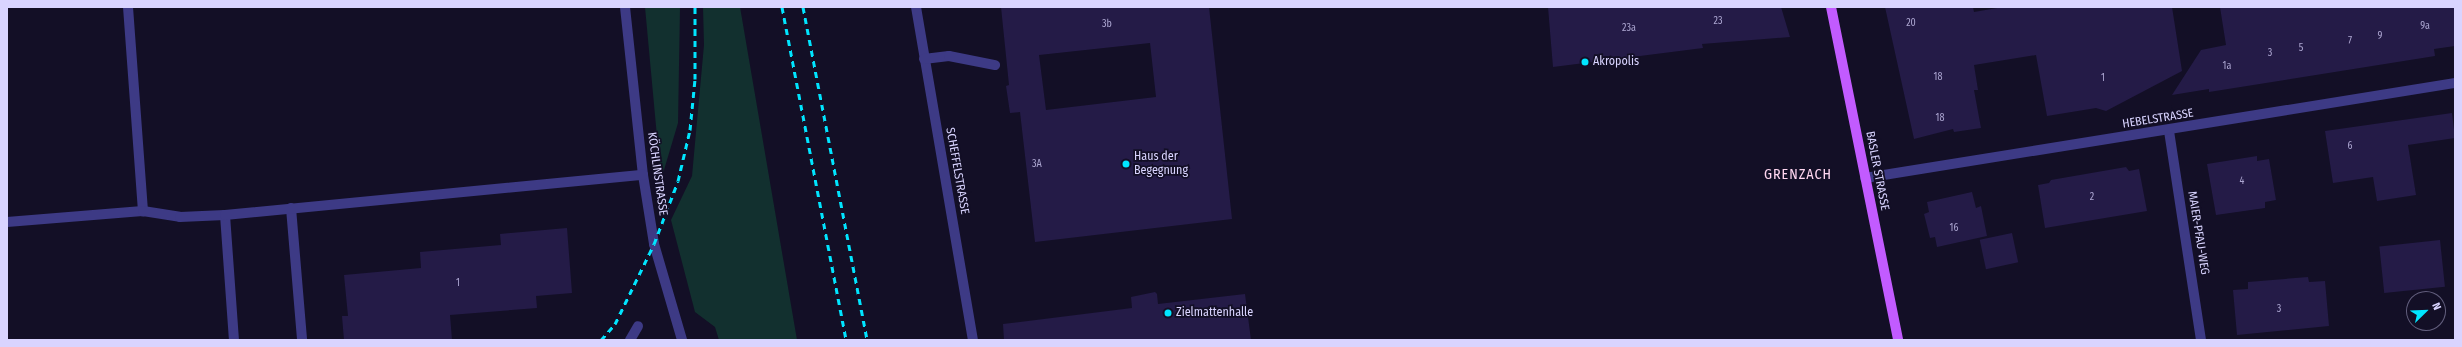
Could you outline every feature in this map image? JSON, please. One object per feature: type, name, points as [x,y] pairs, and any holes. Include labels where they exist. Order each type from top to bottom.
[{"type":"main road","name":"BASLER STRASSE","points":[[1831,7],[1898,340]]},
{"type":"street","points":[[128,7],[143,211]]},
{"type":"street","name":"KÖCHLINSTRASSE","points":[[625,7],[643,175],[654,244],[682,340]]},
{"type":"street","name":"SCHEFFELSTRASSE","points":[[916,7],[973,340]]},
{"type":"street","points":[[924,59],[949,56],[995,65]]},
{"type":"street","name":"HEBELSTRASSE","points":[[1866,178],[2169,131],[2455,83]]},
{"type":"street","name":"MAIER-PFAU-WEG","points":[[2169,131],[2201,340]]},
{"type":"street","points":[[7,222],[143,211],[180,217],[225,215],[643,175]]},
{"type":"street","points":[[291,208],[302,340]]},
{"type":"street","points":[[225,215],[234,340]]},
{"type":"street","points":[[630,340],[638,326]]},
{"type":"green space","points":[[645,7],[680,7],[678,123],[661,180]]},
{"type":"green space","points":[[703,7],[740,7],[797,340],[719,340],[715,327],[695,312],[671,220],[692,176],[704,45]]},
{"type":"building","points":[[1001,7],[1209,7],[1232,219],[1035,242],[1020,112],[1010,113],[1006,86],[1009,85]],"holes":[[[1150,43],[1156,97],[1046,110],[1039,55]]]},
{"type":"building","points":[[1548,7],[1781,7],[1790,37],[1702,44],[1703,48],[1553,67]]},
{"type":"building","points":[[1885,7],[1973,7],[1974,12],[2003,7],[2172,7],[2182,71],[2106,111],[2096,108],[2047,116],[2036,55],[1974,65],[1978,90],[1974,90],[1981,128],[1954,132],[1953,129],[1914,139]]},
{"type":"building","points":[[2220,7],[2455,7],[2455,46],[2434,49],[2435,56],[2209,92],[2209,89],[2172,95],[2201,50],[2226,45]]},
{"type":"building","points":[[2452,113],[2455,138],[2408,145],[2416,195],[2377,201],[2373,177],[2333,183],[2325,131]]},
{"type":"building","points":[[2257,156],[2257,161],[2269,159],[2276,200],[2265,202],[2265,208],[2216,215],[2207,164]]},
{"type":"building","points":[[2126,167],[2129,171],[2139,169],[2147,211],[2045,228],[2038,185],[2049,183],[2051,180]]},
{"type":"building","points":[[1972,192],[1976,208],[1981,206],[1987,236],[1937,247],[1935,237],[1930,238],[1924,214],[1929,212],[1927,202]]},
{"type":"building","points":[[567,228],[572,293],[536,296],[537,308],[450,315],[452,340],[344,340],[342,316],[348,316],[344,275],[421,268],[420,252],[501,245],[500,234]]},
{"type":"building","points":[[2012,233],[2018,262],[1986,269],[1980,240]]},
{"type":"building","points":[[2440,240],[2445,287],[2384,293],[2379,246]]},
{"type":"building","points":[[2308,277],[2309,282],[2325,281],[2329,326],[2237,335],[2233,290],[2248,289],[2248,282]]},
{"type":"building","name":"Zielmattenhalle","points":[[1155,292],[1157,294],[1158,304],[1245,294],[1251,340],[1004,340],[1003,324],[1132,308],[1131,297]]},
{"type":"railway","points":[[601,340],[615,324],[654,244],[678,181],[690,130],[695,79],[695,7]]},
{"type":"railway","points":[[782,7],[846,340]]},
{"type":"railway","points":[[803,7],[867,340]]},
{"type":"place","name":"Akropolis","points":[[1585,62]]},
{"type":"place","name":"Haus der Begegnung","points":[[1126,164]]},
{"type":"place","name":"Zielmattenhalle","points":[[1168,313]]},
{"type":"district","name":"GRENZACH","points":[[1798,175]]}]
